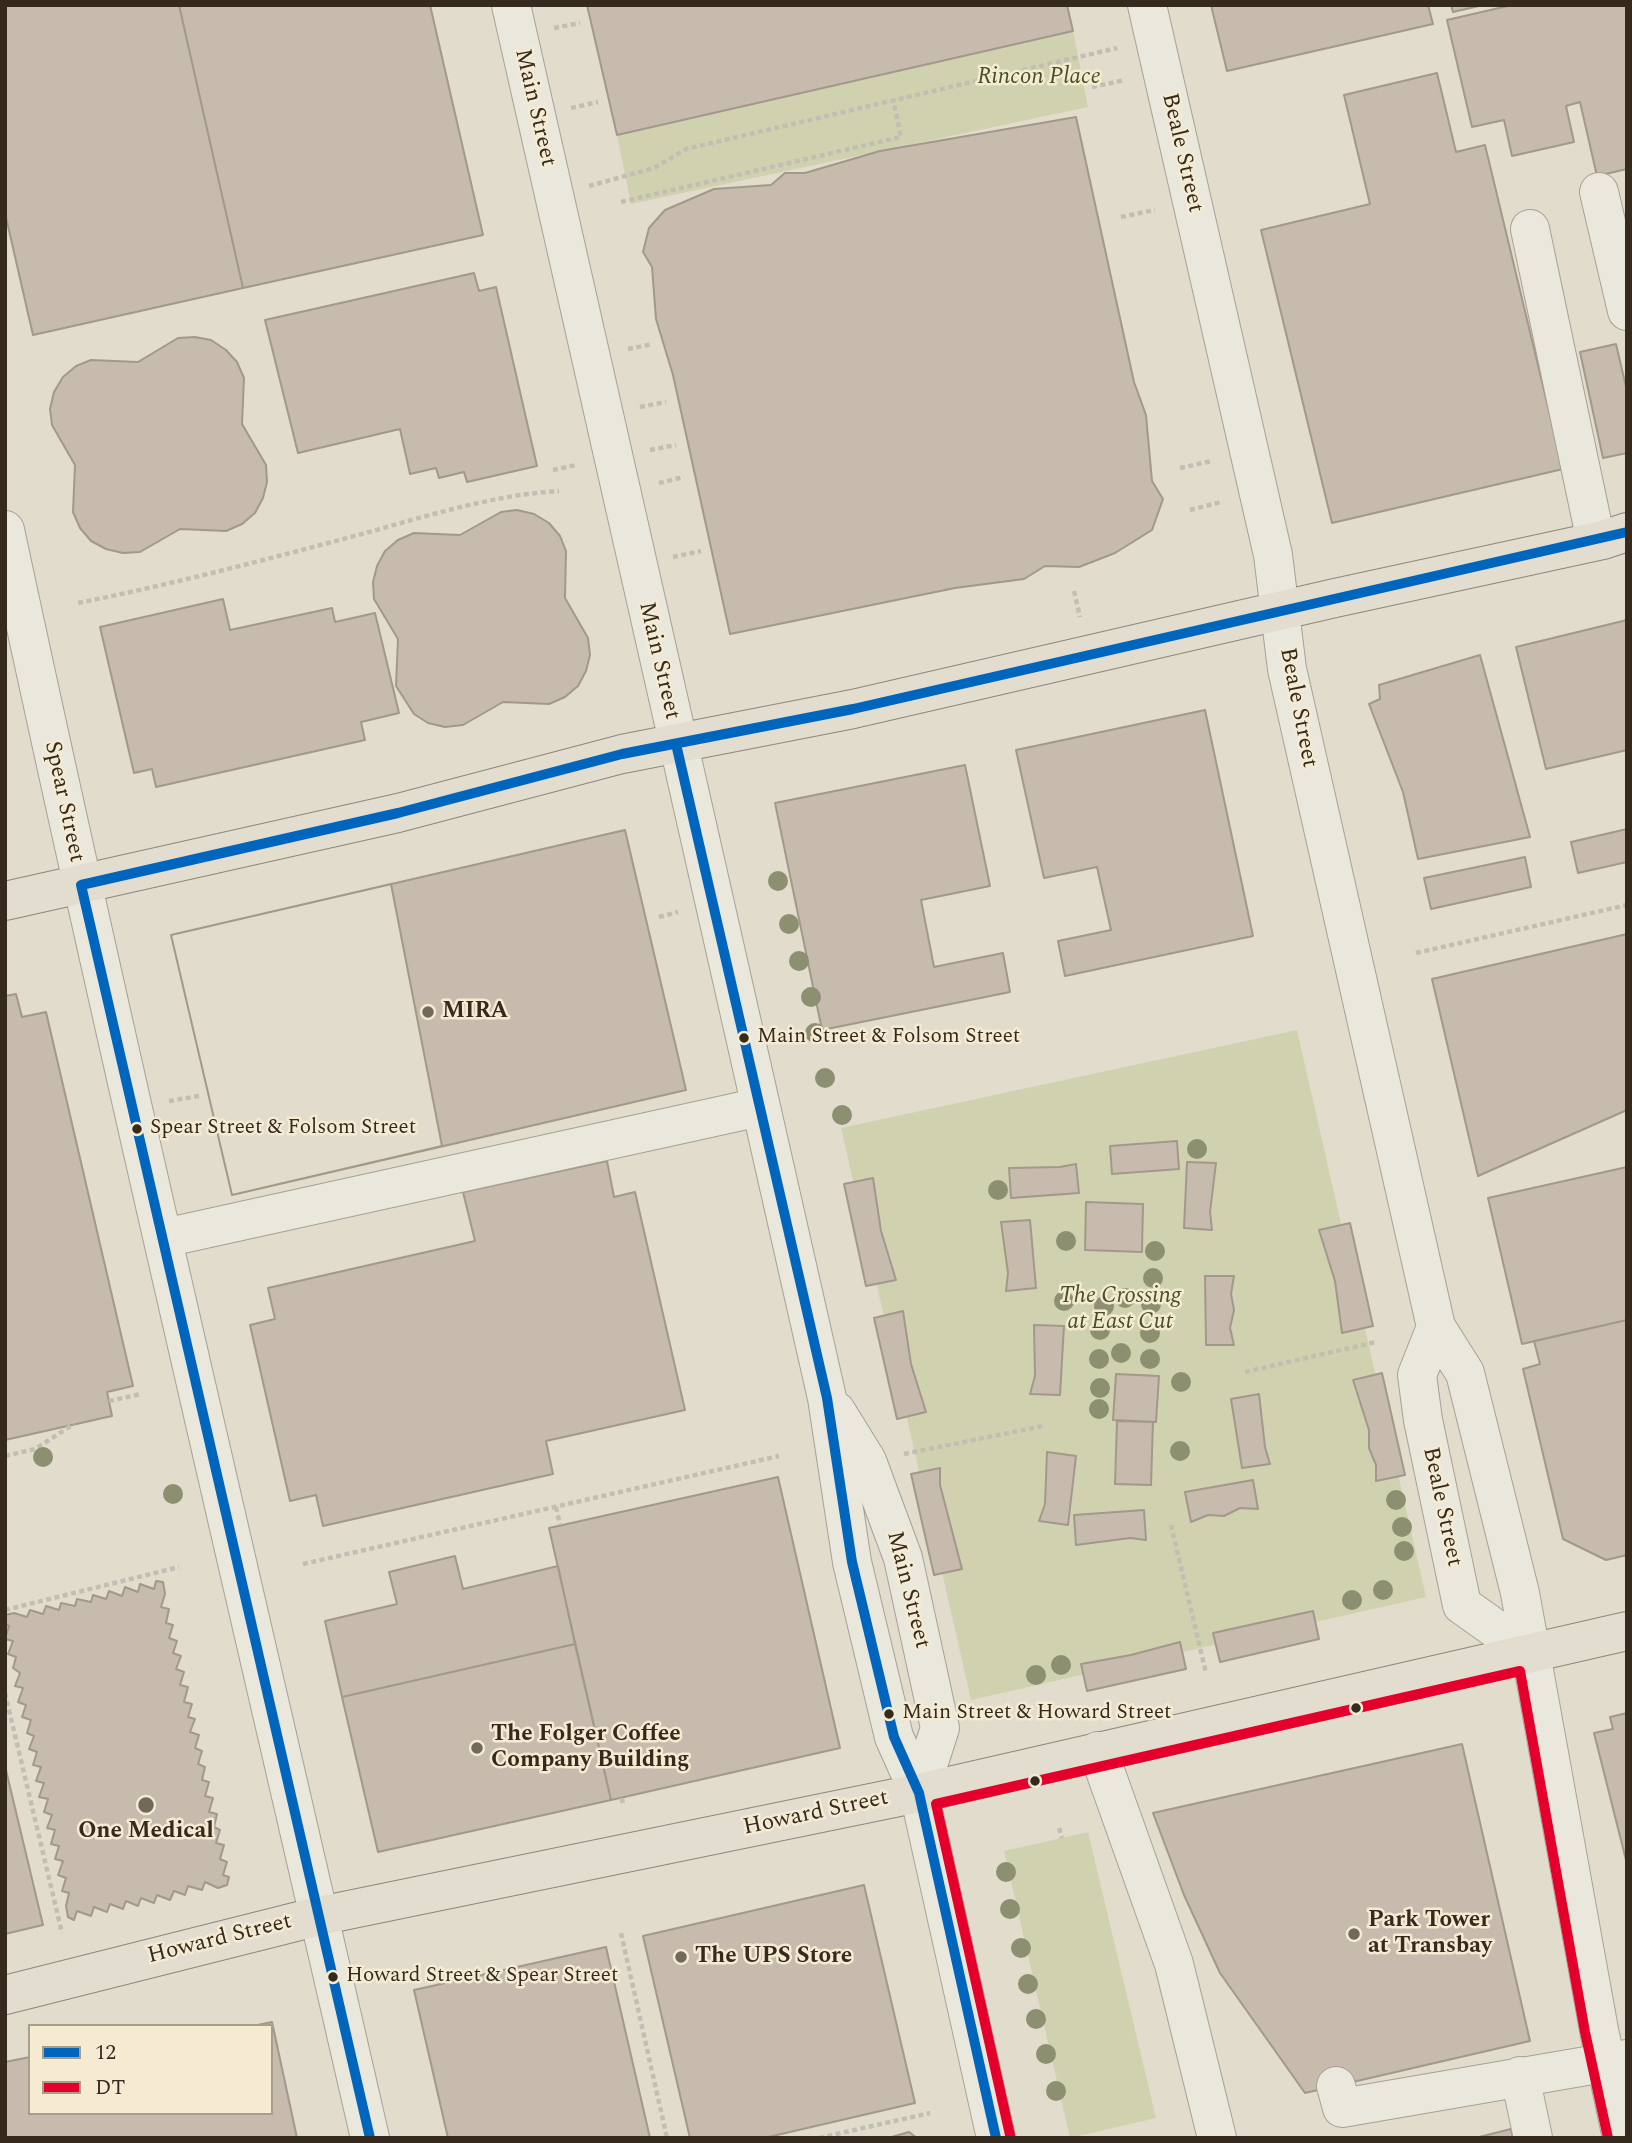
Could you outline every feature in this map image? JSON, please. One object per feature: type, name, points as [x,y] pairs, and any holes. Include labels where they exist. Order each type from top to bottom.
[{"type":"main road","points":[[5,901],[398,813],[622,754],[853,709],[1611,536]]},
{"type":"main road","name":"Howard Street","points":[[5,1995],[319,1916],[919,1793],[1627,1632]]},
{"type":"street","name":"Main Street","points":[[511,5],[676,744],[827,1398],[852,1562],[894,1737],[919,1793],[996,2138]]},
{"type":"street","name":"Beale Street","points":[[1147,5],[1273,555],[1287,669],[1436,1327],[1465,1373],[1520,1592],[1616,2060],[1622,2138]]},
{"type":"street","points":[[1599,192],[1627,311]]},
{"type":"street","points":[[1530,229],[1611,536]]},
{"type":"street","name":"Spear Street","points":[[5,530],[81,885],[370,2138]]},
{"type":"street","points":[[164,1238],[760,1107]]},
{"type":"street","name":"Beale Street","points":[[1436,1327],[1417,1375],[1423,1420],[1462,1605],[1531,1654]]},
{"type":"street","points":[[1098,1751],[1174,1964],[1217,2138]]},
{"type":"street","points":[[1336,2086],[1342,2108],[1616,2060]]},
{"type":"street","points":[[1520,2076],[1533,2138]]},
{"type":"path","points":[[543,31],[580,23]]},
{"type":"path","points":[[578,188],[654,168],[686,149],[1085,55]]},
{"type":"path","points":[[621,202],[901,137],[892,99]]},
{"type":"path","points":[[560,110],[598,102]]},
{"type":"path","points":[[629,409],[666,402]]},
{"type":"path","points":[[639,452],[676,445]]},
{"type":"path","points":[[1180,468],[1216,460]]},
{"type":"path","points":[[648,485],[684,477]]},
{"type":"path","points":[[78,603],[203,576],[461,507],[559,491]]},
{"type":"path","points":[[1190,510],[1225,500]]},
{"type":"path","points":[[665,559],[701,551]]},
{"type":"path","points":[[1416,953],[1627,905]]},
{"type":"path","points":[[1245,1372],[1376,1342]]},
{"type":"path","points":[[109,1401],[141,1394]]},
{"type":"path","points":[[5,1456],[35,1449],[74,1424]]},
{"type":"path","points":[[900,1455],[1044,1426]]},
{"type":"path","points":[[303,1564],[779,1456]]},
{"type":"path","points":[[556,1507],[560,1525]]},
{"type":"path","points":[[1171,1525],[1206,1673]]},
{"type":"path","points":[[5,1610],[179,1567]]},
{"type":"path","points":[[5,1693],[62,1933]]},
{"type":"path","points":[[622,1798],[624,1805]]},
{"type":"path","points":[[1059,1828],[1062,1838]]},
{"type":"path","points":[[621,1933],[667,2138]]},
{"type":"path","points":[[819,2138],[930,2113]]},
{"type":"green space","name":"Rincon Place","points":[[1073,31],[1088,107],[631,204],[617,135]]},
{"type":"green space","name":"The Crossing at East Cut","points":[[1297,1030],[1426,1597],[971,1700],[841,1128]]},
{"type":"green space","points":[[1088,1832],[1156,2118],[1070,2138],[1004,1851]]},
{"type":"building","points":[[5,5],[179,5],[243,288],[33,335],[5,213]]},
{"type":"building","points":[[179,5],[430,5],[483,235],[243,288]]},
{"type":"building","points":[[587,5],[1067,5],[1073,31],[617,135]]},
{"type":"building","points":[[1211,5],[1428,5],[1433,24],[1227,71]]},
{"type":"building","points":[[1451,5],[1483,5],[1453,12]]},
{"type":"building","points":[[1512,5],[1627,5],[1627,169],[1597,176],[1580,102],[1566,106],[1574,142],[1512,156],[1504,120],[1472,127],[1447,20]]},
{"type":"building","points":[[1437,73],[1456,152],[1485,145],[1563,469],[1332,523],[1261,230],[1370,204],[1344,95]]},
{"type":"building","points":[[1076,117],[1134,382],[1146,415],[1152,481],[1163,499],[1152,530],[1115,553],[1079,567],[1045,566],[1024,579],[955,588],[730,634],[673,375],[656,319],[652,267],[643,252],[649,228],[665,210],[714,189],[771,185],[785,173],[805,173],[880,151]]},
{"type":"building","points":[[474,273],[479,291],[496,287],[537,466],[467,482],[464,472],[439,478],[436,468],[410,474],[400,429],[298,453],[265,320]]},
{"type":"building","points":[[178,338],[211,340],[226,350],[237,362],[244,378],[242,424],[266,465],[267,482],[263,498],[255,513],[242,524],[226,531],[180,529],[140,552],[123,553],[106,549],[91,541],[80,528],[73,512],[75,465],[52,425],[50,409],[54,392],[63,377],[76,366],[91,360],[138,362]]},
{"type":"building","points":[[1616,344],[1627,391],[1627,453],[1603,458],[1580,352]]},
{"type":"building","points":[[517,510],[534,514],[549,523],[560,536],[566,551],[565,598],[588,638],[590,655],[586,671],[578,686],[565,697],[549,704],[503,702],[463,725],[445,727],[428,723],[414,714],[396,686],[398,639],[374,599],[373,582],[377,566],[385,551],[398,540],[414,533],[460,535],[501,512]]},
{"type":"building","points":[[223,599],[230,630],[332,608],[335,622],[375,613],[399,713],[361,722],[365,740],[156,787],[152,769],[134,773],[100,627]]},
{"type":"building","points":[[1627,620],[1627,750],[1546,769],[1516,647]]},
{"type":"building","points":[[1480,655],[1530,837],[1418,859],[1403,792],[1369,704],[1380,699],[1379,685]]},
{"type":"building","points":[[1205,710],[1253,936],[1065,976],[1058,941],[1111,930],[1097,867],[1044,878],[1016,750]]},
{"type":"building","points":[[965,765],[990,886],[921,900],[934,967],[1003,953],[1010,992],[822,1030],[775,803]]},
{"type":"building","points":[[1627,829],[1627,862],[1578,873],[1571,842]]},
{"type":"building","name":"MIRA","points":[[625,830],[686,1090],[232,1195],[171,935]]},
{"type":"building","points":[[1525,857],[1531,887],[1431,909],[1424,878]]},
{"type":"building","points":[[391,884],[442,1146],[232,1195],[171,935]]},
{"type":"building","points":[[1627,934],[1627,1110],[1478,1176],[1432,979]]},
{"type":"building","points":[[16,994],[22,1017],[46,1012],[133,1386],[107,1392],[112,1416],[5,1440],[5,996]]},
{"type":"building","points":[[1177,1141],[1179,1169],[1112,1174],[1110,1146]]},
{"type":"building","points":[[607,1161],[614,1197],[635,1192],[685,1410],[546,1441],[553,1474],[323,1526],[316,1495],[290,1501],[250,1325],[275,1319],[268,1288],[475,1241],[463,1192]]},
{"type":"building","points":[[1187,1162],[1216,1163],[1210,1212],[1212,1230],[1184,1228]]},
{"type":"building","points":[[1076,1164],[1079,1193],[1011,1198],[1009,1168]]},
{"type":"building","points":[[1627,1167],[1627,1320],[1522,1344],[1488,1198]]},
{"type":"building","points":[[873,1178],[881,1231],[896,1280],[866,1286],[844,1184]]},
{"type":"building","points":[[1086,1202],[1143,1204],[1142,1252],[1085,1250]]},
{"type":"building","points":[[1030,1220],[1036,1288],[1006,1291],[1008,1273],[1001,1222]]},
{"type":"building","points":[[1350,1223],[1373,1326],[1342,1333],[1335,1281],[1319,1230]]},
{"type":"building","points":[[1205,1276],[1234,1276],[1231,1294],[1234,1310],[1230,1328],[1234,1345],[1206,1345]]},
{"type":"building","points":[[903,1311],[911,1364],[926,1412],[897,1419],[874,1318]]},
{"type":"building","points":[[1627,1320],[1627,1555],[1606,1560],[1563,1539],[1523,1369],[1540,1364],[1534,1341]]},
{"type":"building","points":[[1034,1325],[1064,1326],[1060,1395],[1030,1394],[1035,1376]]},
{"type":"building","points":[[1382,1373],[1405,1475],[1376,1481],[1376,1465],[1369,1448],[1369,1430],[1353,1380]]},
{"type":"building","points":[[1116,1374],[1159,1376],[1156,1422],[1113,1420]]},
{"type":"building","points":[[1259,1394],[1265,1447],[1270,1464],[1242,1468],[1231,1399]]},
{"type":"building","points":[[1117,1421],[1153,1422],[1151,1485],[1115,1484]]},
{"type":"building","points":[[1047,1452],[1076,1456],[1068,1525],[1039,1521],[1045,1504]]},
{"type":"building","points":[[940,1468],[940,1485],[962,1569],[934,1575],[911,1474]]},
{"type":"building","points":[[778,1477],[840,1748],[611,1800],[549,1528]]},
{"type":"building","points":[[1253,1480],[1258,1509],[1240,1508],[1224,1516],[1208,1515],[1191,1522],[1185,1492]]},
{"type":"building","points":[[1144,1510],[1146,1540],[1130,1538],[1076,1545],[1074,1515]]},
{"type":"building","points":[[455,1556],[463,1589],[558,1566],[575,1644],[342,1697],[325,1621],[397,1604],[389,1572]]},
{"type":"building","points":[[156,1581],[163,1582],[165,1594],[161,1607],[169,1609],[166,1623],[173,1625],[169,1638],[177,1641],[173,1653],[181,1656],[176,1669],[184,1672],[180,1685],[188,1687],[184,1702],[192,1704],[188,1717],[195,1719],[190,1732],[199,1735],[195,1748],[202,1751],[198,1764],[205,1767],[202,1780],[209,1782],[205,1796],[213,1798],[209,1812],[217,1814],[214,1827],[220,1830],[216,1843],[224,1845],[220,1859],[227,1862],[223,1875],[229,1877],[227,1885],[218,1888],[205,1882],[202,1890],[188,1886],[185,1895],[174,1891],[170,1900],[157,1895],[154,1903],[141,1898],[138,1906],[126,1901],[123,1909],[110,1904],[107,1912],[94,1907],[91,1916],[77,1911],[74,1920],[68,1917],[66,1906],[69,1893],[62,1891],[66,1878],[58,1875],[63,1861],[55,1859],[59,1846],[51,1844],[55,1830],[47,1828],[52,1815],[44,1812],[48,1799],[39,1797],[44,1783],[36,1781],[41,1767],[33,1765],[37,1752],[29,1749],[34,1736],[27,1733],[31,1720],[22,1717],[26,1705],[18,1702],[23,1688],[15,1686],[20,1673],[13,1668],[16,1657],[8,1654],[13,1641],[5,1639],[9,1626],[5,1624],[5,1615],[14,1613],[27,1617],[30,1610],[43,1614],[46,1606],[59,1610],[61,1603],[75,1606],[77,1599],[91,1602],[93,1595],[106,1599],[109,1591],[122,1596],[125,1587],[138,1592],[140,1584],[154,1589]]},
{"type":"building","points":[[1313,1611],[1319,1639],[1220,1662],[1213,1633]]},
{"type":"building","points":[[1180,1642],[1186,1669],[1087,1691],[1081,1664]]},
{"type":"building","name":"The Folger Coffee Company Building","points":[[575,1644],[611,1800],[378,1852],[342,1697]]},
{"type":"building","points":[[1627,1713],[1627,1864],[1594,1733],[1613,1729],[1610,1717]]},
{"type":"building","name":"Park Tower at Transbay","points":[[1462,1744],[1530,2041],[1305,2093],[1220,1973],[1184,1895],[1153,1813]]},
{"type":"building","points":[[5,1766],[43,1925],[5,1934]]},
{"type":"building","points":[[864,1885],[915,2103],[764,2138],[690,2138],[643,1936]]},
{"type":"building","points":[[606,1947],[650,2138],[448,2138],[414,1990]]},
{"type":"building","points":[[273,2027],[297,2138],[5,2138],[5,2062],[28,2057],[28,2115],[273,2115]]},
{"type":"building","points":[[1511,2129],[1513,2138],[1475,2138]]},
{"type":"building","points":[[909,2132],[917,2138],[888,2138]]},
{"type":"transit line","name":"12","points":[[370,2138],[81,885],[398,813],[622,754],[853,709],[1627,532]]},
{"type":"transit line","name":"12","points":[[676,744],[827,1398],[852,1562],[894,1737],[919,1793],[996,2138]]},
{"type":"transit line","name":"DT","points":[[1010,2135],[936,1804],[1520,1671],[1585,2032],[1608,2138]]},
{"type":"place","name":"MIRA","points":[[428,1012]]},
{"type":"place","name":"Main Street & Folsom Street","points":[[744,1038]]},
{"type":"place","name":"Spear Street & Folsom Street","points":[[137,1129]]},
{"type":"place","name":"Main Street & Howard Street","points":[[889,1714]]},
{"type":"place","name":"The Folger Coffee Company Building","points":[[477,1748]]},
{"type":"place","name":"One Medical","points":[[146,1805]]},
{"type":"place","name":"Park Tower at Transbay","points":[[1354,1934]]},
{"type":"place","name":"The UPS Store","points":[[681,1957]]},
{"type":"place","name":"Howard Street & Spear Street","points":[[333,1977]]}]
